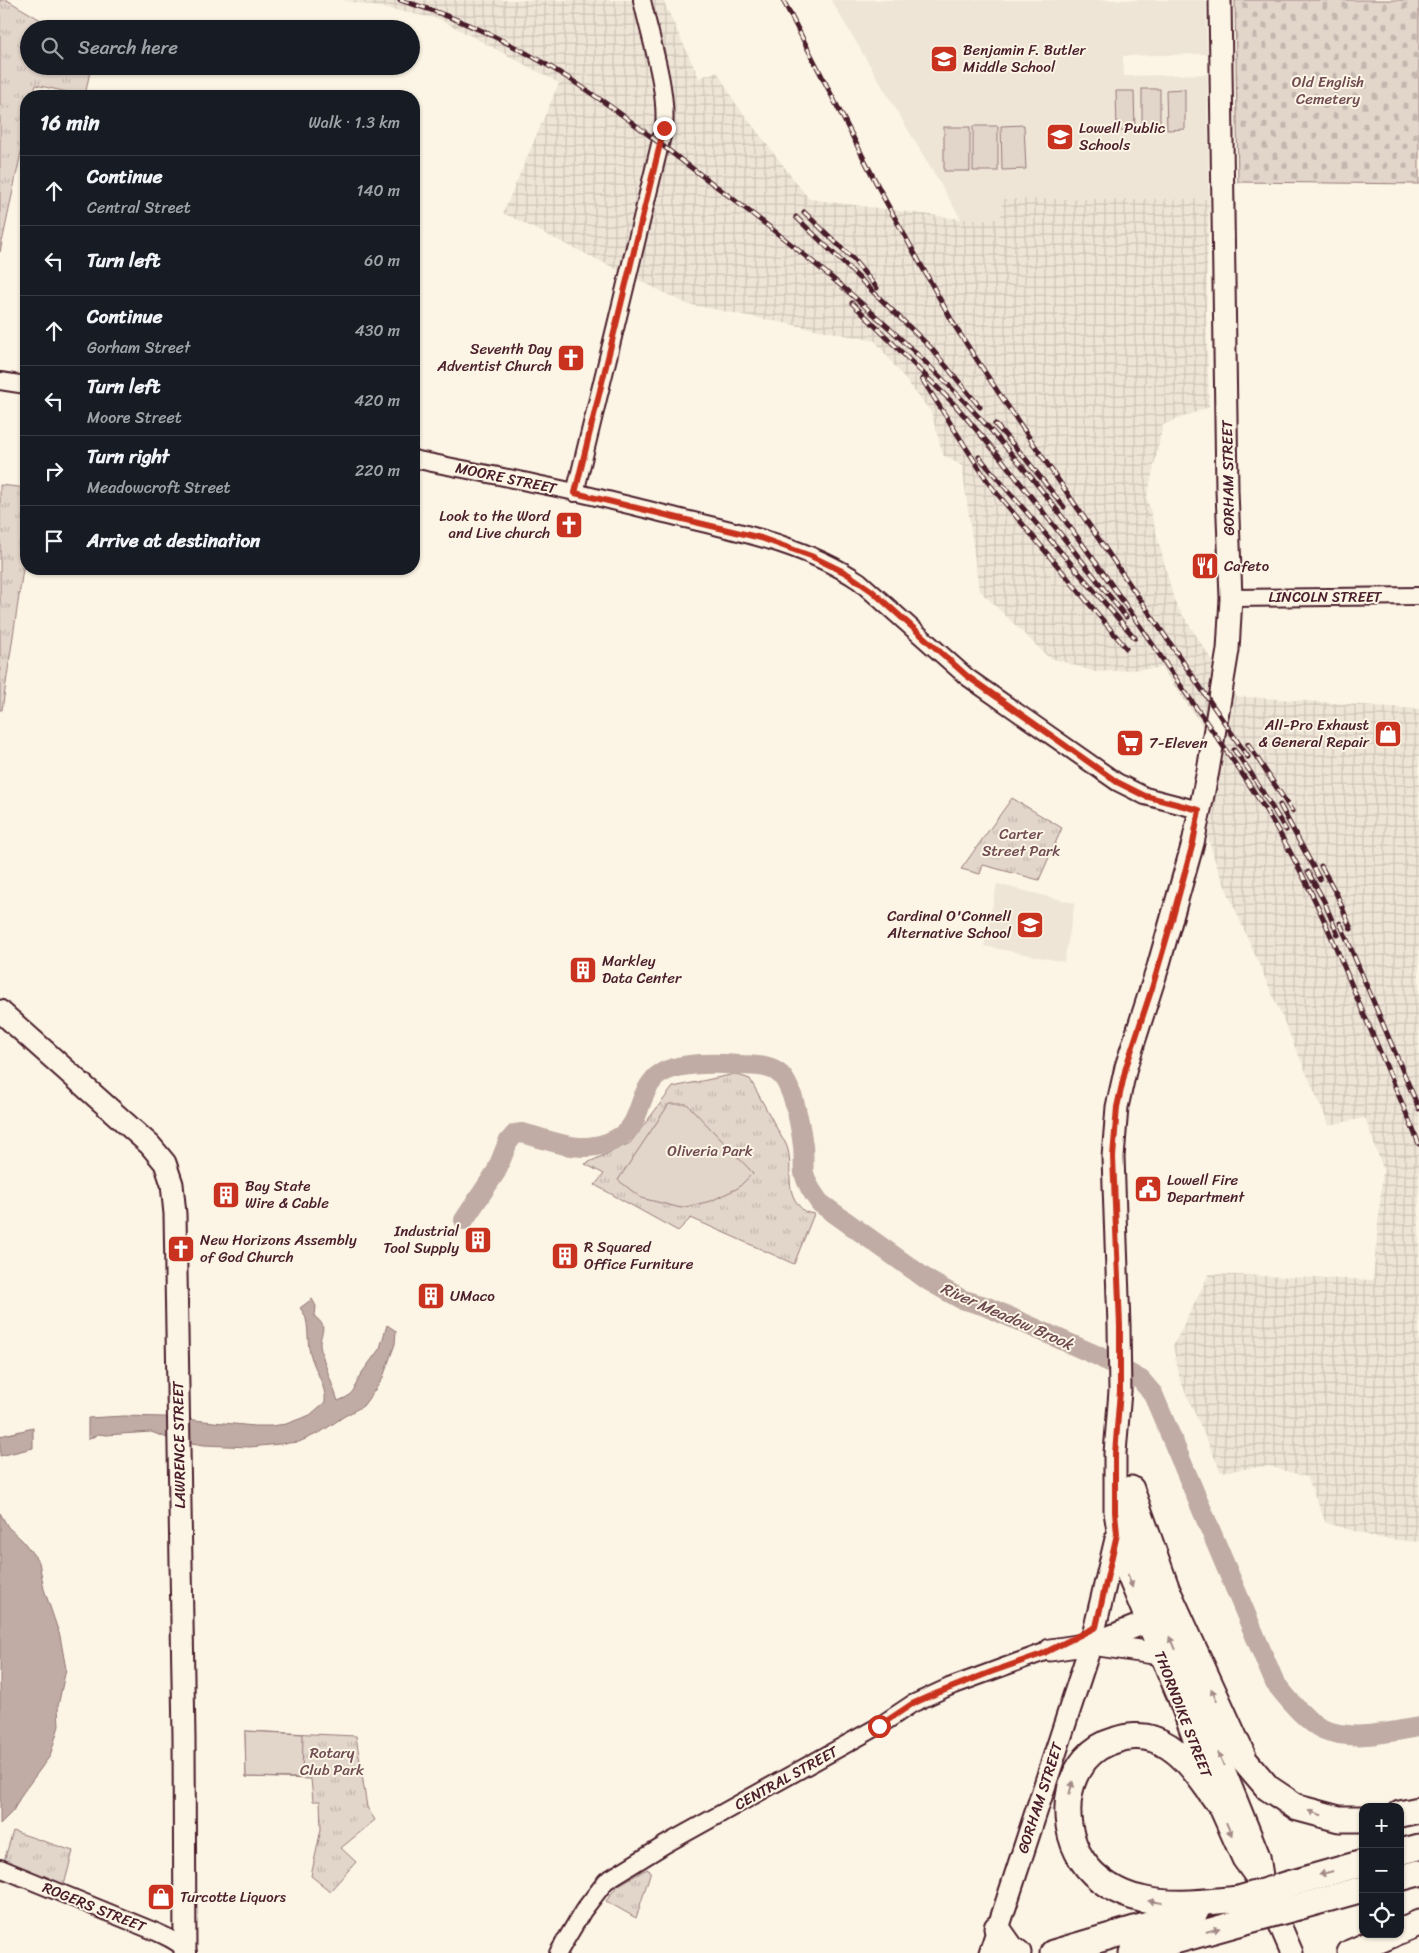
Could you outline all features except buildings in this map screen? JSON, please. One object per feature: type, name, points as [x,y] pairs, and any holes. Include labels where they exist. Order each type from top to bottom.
[{"type":"highway","points":[[1131,1490],[1167,1590],[1245,1761],[1268,1788],[1298,1808],[1339,1819],[1359,1819]]},
{"type":"highway","points":[[1217,1802],[1192,1768],[1169,1746],[1153,1738],[1122,1738],[1096,1749],[1085,1759],[1077,1772],[1071,1784],[1068,1798],[1070,1830],[1074,1846],[1082,1861],[1105,1884],[1121,1893],[1139,1899],[1166,1903],[1205,1902],[1242,1910]]},
{"type":"highway","points":[[1404,1813],[1419,1810]]},
{"type":"highway","points":[[1404,1851],[1419,1847]]},
{"type":"highway","points":[[1132,1953],[1242,1910],[1289,1884],[1359,1864]]},
{"type":"highway","points":[[1404,1877],[1419,1873]]},
{"type":"highway","points":[[1053,1953],[1242,1910],[1298,1907],[1359,1890]]},
{"type":"highway","points":[[1404,1929],[1419,1923]]},
{"type":"highway","points":[[997,1928],[1011,1948],[1018,1953]]},
{"type":"highway","points":[[1358,1951],[1385,1938]]},
{"type":"main road","name":"GORHAM STREET","points":[[990,1953],[1094,1636],[1117,1534],[1115,1454],[1120,1389],[1120,1351],[1113,1157],[1118,1097],[1158,967],[1193,843],[1208,771],[1228,650],[1231,598],[1220,0]]},
{"type":"main road","name":"LAWRENCE STREET","points":[[0,1011],[143,1138],[164,1163],[172,1184],[175,1214],[186,1952]]},
{"type":"main road","name":"GORHAM STREET","points":[[1120,1389],[1126,1422],[1135,1542],[1151,1613]]},
{"type":"main road","name":"THORNDIKE STREET","points":[[1117,1534],[1126,1569],[1151,1613],[1231,1785],[1259,1856],[1264,1888]]},
{"type":"main road","name":"THORNDIKE STREET","points":[[1151,1613],[1160,1654],[1217,1802],[1243,1859],[1264,1888],[1292,1953]]},
{"type":"main road","points":[[1094,1636],[1151,1613]]},
{"type":"main road","points":[[1094,1636],[1160,1654]]},
{"type":"main road","name":"CENTRAL STREET","points":[[1050,1650],[1094,1636]]},
{"type":"street","points":[[575,493],[664,128],[665,118],[660,82],[642,0]]},
{"type":"street","points":[[0,381],[20,384]]},
{"type":"street","name":"MOORE STREET","points":[[420,460],[575,493],[761,538],[811,556],[846,573],[872,591],[967,676],[1117,782],[1145,796],[1199,810]]},
{"type":"street","name":"LINCOLN STREET","points":[[1231,598],[1419,596]]},
{"type":"street","name":"CENTRAL STREET","points":[[558,1953],[583,1911],[606,1881],[650,1854],[870,1731],[912,1704],[948,1687],[1050,1650]]},
{"type":"street","name":"ROGERS STREET","points":[[0,1868],[170,1938],[186,1952]]},
{"type":"shaded area","points":[[343,0],[663,0],[699,78],[717,71],[736,104],[809,199],[961,219],[1001,219],[1002,199],[1209,199],[1206,312],[1209,407],[1163,425],[1147,498],[1175,603],[1235,696],[1419,709],[1419,1542],[1378,1538],[1326,1523],[1307,1477],[1268,1466],[1221,1472],[1180,1380],[1173,1346],[1209,1274],[1373,1280],[1383,1169],[1365,1118],[1329,1125],[1218,870],[1204,826],[1221,753],[1162,668],[1095,672],[1048,657],[979,590],[962,466],[943,455],[931,412],[875,341],[687,304],[503,213],[559,83],[439,19]]},
{"type":"shaded area","name":"Lowell Public Schools","points":[[831,0],[1206,0],[1207,54],[1123,56],[1124,76],[1207,74],[1209,199],[1002,199],[1002,219],[961,219]]},
{"type":"shaded area","name":"Cardinal O'Connell Alternative School","points":[[997,884],[1075,903],[1064,962],[984,946]]},
{"type":"shaded area","points":[[312,1299],[316,1306],[315,1317],[323,1327],[320,1340],[321,1350],[338,1401],[347,1397],[353,1391],[361,1374],[380,1348],[387,1325],[396,1331],[395,1344],[382,1380],[363,1406],[321,1432],[299,1442],[250,1447],[204,1445],[173,1440],[151,1432],[98,1434],[88,1440],[88,1418],[124,1416],[164,1417],[271,1426],[286,1424],[310,1415],[325,1402],[324,1390],[310,1353],[306,1318],[300,1308]]},
{"type":"shaded area","points":[[33,1428],[33,1448],[0,1456],[0,1436]]},
{"type":"shaded area","points":[[0,1513],[8,1527],[23,1541],[39,1562],[44,1589],[60,1636],[66,1669],[58,1706],[59,1726],[50,1756],[22,1794],[13,1811],[0,1824]]},
{"type":"green space","points":[[0,0],[7,0],[41,20],[20,20],[20,75],[89,75],[86,90],[58,90],[36,85],[35,90],[20,90],[20,157],[0,252]]},
{"type":"green space","name":"Old English Cemetery","points":[[1235,0],[1419,0],[1419,184],[1238,182]]},
{"type":"green space","points":[[1142,89],[1160,89],[1160,130],[1142,130]]},
{"type":"green space","points":[[1185,89],[1185,129],[1167,130],[1166,90]]},
{"type":"green space","points":[[1116,91],[1134,91],[1135,131],[1117,131]]},
{"type":"green space","points":[[1024,125],[1026,169],[1002,170],[1001,126]]},
{"type":"green space","points":[[973,126],[998,126],[998,171],[973,171]]},
{"type":"green space","points":[[944,127],[970,127],[970,171],[944,171]]},
{"type":"green space","points":[[0,485],[20,488],[20,575],[22,575],[2,710],[0,710]]},
{"type":"green space","name":"Carter Street Park","points":[[1012,798],[1062,828],[1039,880],[983,865],[980,874],[961,869]]},
{"type":"green space","name":"Oliveria Park","points":[[735,1074],[750,1079],[786,1144],[791,1189],[794,1198],[805,1212],[814,1214],[794,1264],[691,1218],[678,1231],[595,1185],[604,1174],[585,1164],[630,1143],[673,1087]]},
{"type":"green space","points":[[669,1104],[687,1104],[753,1173],[738,1188],[711,1201],[681,1208],[641,1198],[618,1180]]},
{"type":"green space","name":"Rotary Club Park","points":[[245,1731],[356,1736],[367,1807],[375,1820],[341,1848],[356,1862],[330,1891],[311,1876],[321,1829],[320,1801],[313,1801],[311,1779],[246,1777]]},
{"type":"green space","points":[[245,1731],[303,1734],[302,1778],[246,1777]]},
{"type":"green space","points":[[13,1831],[73,1851],[64,1885],[4,1861]]},
{"type":"green space","points":[[647,1869],[650,1871],[650,1874],[636,1918],[606,1901],[617,1886]]},
{"type":"waterway","name":"River Meadow Brook","points":[[464,1220],[496,1172],[508,1142],[515,1134],[522,1133],[575,1147],[596,1146],[619,1137],[627,1130],[633,1123],[648,1088],[661,1073],[694,1064],[761,1066],[777,1071],[785,1080],[793,1098],[802,1140],[804,1173],[820,1203],[929,1281],[961,1299],[985,1306],[1098,1356],[1141,1380],[1153,1394],[1275,1683],[1303,1715],[1322,1729],[1346,1735],[1370,1735],[1419,1727]]},
{"type":"railway","points":[[400,0],[453,18],[503,41],[575,82],[622,115],[824,271],[907,344],[985,423],[1042,490],[1081,542],[1268,813],[1304,878],[1320,912],[1419,1144]]},
{"type":"railway","points":[[783,0],[885,200],[956,328],[1248,757]]},
{"type":"railway","points":[[804,212],[852,258],[877,288]]},
{"type":"railway","points":[[796,217],[931,348],[980,407]]},
{"type":"railway","points":[[852,303],[956,406],[999,456],[1126,617]]},
{"type":"railway","points":[[922,379],[990,485],[1126,648]]},
{"type":"railway","points":[[995,424],[1064,507]]},
{"type":"railway","points":[[979,457],[1135,638]]},
{"type":"railway","points":[[1248,744],[1292,811]]},
{"type":"railway","points":[[1234,750],[1249,770],[1286,830]]},
{"type":"railway","points":[[1280,805],[1320,880]]},
{"type":"railway","points":[[1321,866],[1337,895],[1351,929]]},
{"type":"railway","points":[[1308,872],[1324,901],[1338,935]]},
{"type":"railway","points":[[1340,923],[1419,1109]]},
{"type":"place","name":"Benjamin F. Butler Middle School","points":[[944,59]]},
{"type":"place","name":"Lowell Public Schools","points":[[1060,137]]},
{"type":"place","name":"Seventh Day Adventist Church","points":[[571,358]]},
{"type":"place","name":"Look to the Word and Live church","points":[[569,525]]},
{"type":"place","name":"Cafeto","points":[[1205,566]]},
{"type":"place","name":"All-Pro Exhaust & General Repair","points":[[1388,734]]},
{"type":"place","name":"7-Eleven","points":[[1130,743]]},
{"type":"place","name":"Cardinal O'Connell Alternative School","points":[[1030,925]]},
{"type":"place","name":"Markley Data Center","points":[[583,970]]},
{"type":"place","name":"Lowell Fire Department","points":[[1148,1189]]},
{"type":"place","name":"Bay State Wire & Cable","points":[[226,1195]]},
{"type":"place","name":"Industrial Tool Supply","points":[[478,1240]]},
{"type":"place","name":"New Horizons Assembly of God Church","points":[[181,1249]]},
{"type":"place","name":"R Squared Office Furniture","points":[[565,1256]]},
{"type":"place","name":"UMaco","points":[[431,1296]]},
{"type":"place","name":"Turcotte Liquors","points":[[161,1897]]},
{"type":"route","points":[[664,128],[575,493],[761,538],[811,556],[846,573],[872,591],[981,687],[1117,782],[1145,796],[1199,810],[1193,843],[1172,920],[1126,1067],[1117,1107],[1113,1157],[1120,1326],[1120,1391],[1115,1454],[1117,1534],[1096,1627],[1042,1654],[948,1687],[912,1704],[879,1726]]}]
